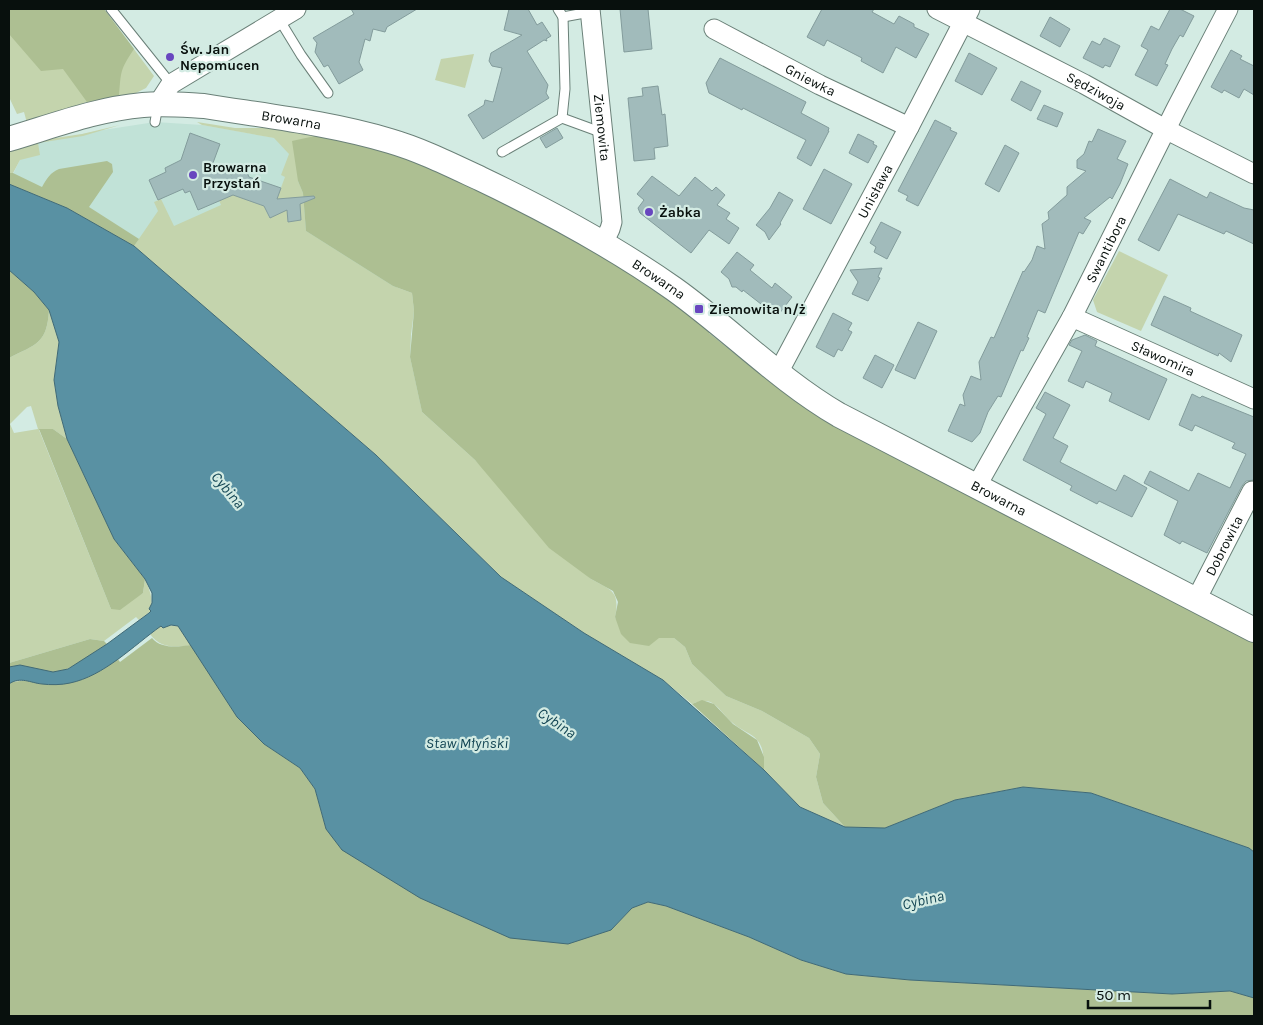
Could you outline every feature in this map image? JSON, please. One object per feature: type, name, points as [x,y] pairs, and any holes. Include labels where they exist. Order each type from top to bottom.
[{"type":"street","points":[[157,113],[171,84],[296,9]]},
{"type":"street","name":"Sędziwoja","points":[[937,9],[966,16],[1167,130],[1254,174]]},
{"type":"street","name":"Swantibora","points":[[976,487],[1072,317],[1228,9]]},
{"type":"street","name":"Ziemowita","points":[[590,10],[612,222],[603,243]]},
{"type":"street","name":"Unisława","points":[[778,373],[966,16]]},
{"type":"street","name":"Gniewka","points":[[714,30],[820,86],[909,127]]},
{"type":"street","name":"Browarna","points":[[9,140],[96,113],[125,107],[157,113],[204,106],[341,130],[390,141],[454,166],[547,210],[603,243],[676,291],[778,373],[839,416],[1254,630]]},
{"type":"street","name":"Sławomira","points":[[1072,317],[1254,399]]},
{"type":"street","name":"Dobrowita","points":[[1196,600],[1252,492]]},
{"type":"lane","points":[[111,9],[171,84]]},
{"type":"lane","points":[[558,9],[563,17],[565,89],[562,118]]},
{"type":"lane","points":[[563,17],[590,10]]},
{"type":"lane","points":[[279,19],[301,55],[328,93]]},
{"type":"lane","points":[[502,152],[562,118],[603,133]]},
{"type":"shaded area","points":[[9,9],[104,9],[154,76],[146,88],[136,93],[87,102],[27,123],[24,112],[17,114],[9,97]]},
{"type":"shaded area","points":[[474,54],[465,88],[435,80],[441,59]]},
{"type":"shaded area","points":[[155,122],[202,125],[292,141],[414,311],[410,357],[422,412],[12,176],[20,160],[38,143]]},
{"type":"shaded area","points":[[197,122],[235,128],[277,128],[324,134],[298,181],[303,193],[306,231],[393,286],[412,293],[414,311],[410,357],[422,412],[475,460],[591,579],[613,593],[616,602],[615,618],[659,638],[674,638],[685,647],[692,664],[726,696],[762,711],[809,738],[820,754],[816,777],[823,803],[845,827],[800,807],[764,770],[764,758],[757,740],[737,726],[712,703],[700,701],[692,704],[663,680],[584,633],[501,577],[376,455],[134,246],[158,211],[154,202],[161,199],[174,226],[221,205],[216,193],[230,193],[264,206],[269,217],[282,212],[276,201],[285,177],[281,175],[289,154],[274,138],[202,125]]},
{"type":"shaded area","points":[[120,125],[83,136],[38,143],[40,155],[20,160],[13,173],[9,173],[9,148]]},
{"type":"shaded area","points":[[1119,251],[1168,275],[1141,331],[1097,312],[1093,300]]},
{"type":"shaded area","points":[[49,310],[59,342],[54,380],[58,406],[67,439],[53,429],[39,430],[111,609],[143,593],[145,579],[151,595],[151,611],[139,620],[136,617],[104,641],[90,639],[9,663],[9,358],[38,342],[46,330]],"holes":[[[31,406],[38,429],[14,433],[10,424],[27,407]]]},
{"type":"shaded area","points":[[161,625],[178,626],[191,645],[174,647],[158,642],[150,634]]},
{"type":"green space","points":[[9,9],[104,9],[134,49],[122,71],[119,96],[87,102],[63,69],[41,71],[9,34]]},
{"type":"green space","points":[[324,134],[417,159],[597,249],[712,329],[709,333],[754,369],[757,365],[1254,638],[1254,852],[1249,848],[1091,793],[1023,787],[955,800],[885,828],[845,827],[823,803],[816,777],[820,754],[809,738],[762,711],[726,696],[692,664],[685,647],[674,638],[659,638],[649,646],[630,643],[621,634],[615,617],[618,602],[613,591],[591,579],[549,548],[475,460],[422,412],[410,357],[414,311],[412,293],[393,286],[306,231],[303,193],[298,181],[292,141]]},
{"type":"green space","points":[[107,161],[112,164],[113,172],[89,207],[139,239],[134,246],[67,208],[9,184],[9,173],[13,173],[42,187],[49,176],[59,169]]},
{"type":"green space","points":[[9,270],[34,292],[49,310],[46,330],[38,342],[9,358]]},
{"type":"green space","points":[[39,429],[53,429],[67,439],[114,539],[145,579],[143,593],[120,610],[111,609]]},
{"type":"green space","points":[[152,638],[165,646],[191,645],[237,717],[264,744],[300,768],[315,789],[326,829],[611,930],[632,908],[648,902],[666,906],[749,937],[801,960],[846,974],[910,980],[1172,994],[1230,991],[1254,998],[1254,1016],[9,1016],[9,684],[28,680],[42,684],[104,669],[117,658],[120,662]]},
{"type":"green space","points":[[90,639],[104,641],[107,644],[65,670],[51,672],[25,667],[9,667],[9,663]]},
{"type":"green space","points":[[702,700],[714,704],[733,724],[757,740],[764,757],[764,770],[692,704]]},
{"type":"water","name":"Staw Młyński","points":[[9,184],[67,208],[134,246],[376,455],[501,577],[584,633],[663,680],[764,770],[800,807],[845,827],[885,828],[955,800],[1023,787],[1091,793],[1249,848],[1254,852],[1254,998],[1230,991],[1172,994],[910,980],[846,974],[801,960],[749,937],[666,906],[648,902],[632,908],[611,930],[568,944],[510,938],[420,898],[342,850],[326,829],[315,789],[300,768],[264,744],[237,717],[178,626],[171,625],[163,628],[161,626],[118,659],[95,674],[83,679],[52,685],[21,680],[9,684],[9,667],[20,665],[53,672],[68,669],[107,644],[149,613],[151,611],[149,609],[152,603],[152,593],[145,579],[114,539],[67,439],[58,406],[54,380],[59,342],[49,310],[34,292],[9,270]]},
{"type":"building","points":[[351,9],[417,9],[387,27],[385,32],[373,29],[370,41],[365,39],[359,62],[363,70],[339,84],[328,65],[324,67],[315,52],[317,43],[313,38],[354,14]]},
{"type":"building","points":[[509,9],[528,9],[537,25],[542,22],[551,36],[546,39],[547,41],[544,40],[527,51],[548,85],[546,93],[549,98],[483,139],[468,115],[484,105],[485,100],[493,102],[502,68],[492,66],[489,61],[491,53],[522,35],[504,30]]},
{"type":"building","points":[[620,9],[648,9],[652,49],[624,52]]},
{"type":"building","points":[[822,9],[874,9],[872,12],[894,24],[899,16],[914,24],[914,27],[929,34],[916,58],[896,47],[883,73],[861,61],[862,58],[827,40],[824,46],[807,37]]},
{"type":"building","points":[[1170,9],[1180,9],[1194,16],[1183,37],[1180,35],[1172,49],[1165,64],[1168,65],[1157,86],[1135,75],[1148,50],[1141,46],[1151,26],[1159,30]]},
{"type":"building","points":[[1050,17],[1070,29],[1060,47],[1040,36]]},
{"type":"building","points":[[1104,38],[1120,46],[1110,67],[1105,65],[1103,68],[1083,58],[1092,41],[1100,45]]},
{"type":"building","points":[[1231,50],[1242,56],[1240,59],[1254,66],[1254,95],[1244,89],[1239,98],[1224,90],[1222,93],[1211,87]]},
{"type":"building","points":[[969,53],[997,68],[982,95],[955,81]]},
{"type":"building","points":[[720,58],[806,102],[801,113],[829,128],[811,166],[797,158],[806,140],[709,93],[706,83]]},
{"type":"building","points":[[1021,81],[1041,91],[1031,111],[1011,100]]},
{"type":"building","points":[[658,86],[662,115],[665,114],[668,146],[654,148],[655,159],[634,161],[628,98],[643,96],[642,88]]},
{"type":"building","points":[[1044,105],[1063,113],[1057,127],[1037,119]]},
{"type":"building","points":[[935,120],[957,133],[918,206],[906,200],[908,196],[898,191]]},
{"type":"building","points":[[557,128],[563,138],[546,148],[540,138]]},
{"type":"building","points":[[1098,129],[1126,141],[1117,159],[1128,164],[1120,184],[1112,199],[1110,197],[1084,218],[1091,221],[1083,234],[1079,232],[1045,313],[1038,310],[1027,337],[1029,338],[1023,351],[1021,350],[1001,397],[998,396],[988,412],[980,433],[972,442],[948,431],[960,404],[965,406],[963,395],[971,376],[981,380],[979,362],[991,337],[994,338],[1023,271],[1032,260],[1037,246],[1045,249],[1042,224],[1049,219],[1048,212],[1067,195],[1067,187],[1086,171],[1077,168],[1077,160],[1084,154],[1089,141],[1092,142]]},
{"type":"building","name":"Browarna Przystań","points":[[190,133],[220,144],[210,171],[226,164],[231,175],[245,168],[249,177],[281,188],[277,199],[314,196],[315,198],[300,204],[301,220],[288,222],[287,210],[270,218],[264,206],[233,195],[198,210],[190,191],[185,193],[183,189],[158,200],[149,180],[166,172],[165,168],[181,160]]},
{"type":"building","points":[[858,134],[874,142],[873,144],[877,146],[868,163],[849,153]]},
{"type":"building","points":[[1005,145],[1019,153],[999,192],[985,184]]},
{"type":"building","points":[[824,169],[852,184],[831,224],[803,209]]},
{"type":"building","points":[[652,176],[679,196],[695,177],[712,191],[716,187],[725,195],[717,205],[730,213],[726,219],[739,228],[729,244],[709,230],[691,253],[640,213],[638,208],[644,200],[637,194]]},
{"type":"building","points":[[1170,179],[1207,198],[1210,192],[1244,208],[1254,210],[1254,244],[1226,231],[1224,234],[1178,214],[1159,251],[1138,240]]},
{"type":"building","points":[[779,192],[793,200],[781,224],[769,240],[765,232],[756,225],[770,208]]},
{"type":"building","points":[[881,222],[901,232],[887,259],[874,252],[876,247],[870,243]]},
{"type":"building","points":[[737,252],[754,265],[750,270],[772,288],[775,283],[792,297],[779,314],[775,315],[743,290],[742,292],[736,287],[732,287],[729,279],[721,272]]},
{"type":"building","points":[[882,268],[878,277],[880,278],[868,301],[852,294],[858,282],[850,270]]},
{"type":"building","points":[[1164,296],[1191,308],[1190,311],[1242,335],[1231,362],[1219,353],[1218,356],[1151,325]]},
{"type":"building","points":[[833,313],[852,323],[848,330],[852,332],[842,351],[838,349],[834,357],[816,347]]},
{"type":"building","points":[[918,322],[937,331],[915,379],[895,370]]},
{"type":"building","points":[[1085,335],[1097,341],[1095,346],[1167,379],[1149,420],[1109,401],[1112,393],[1086,381],[1083,388],[1068,381],[1082,351],[1069,345],[1072,340]]},
{"type":"building","points":[[875,355],[894,365],[882,388],[863,378]]},
{"type":"building","points":[[1045,392],[1070,405],[1053,438],[1068,446],[1060,462],[1116,491],[1124,475],[1147,488],[1132,517],[1099,501],[1097,504],[1070,490],[1072,486],[1023,460],[1046,414],[1036,408]]},
{"type":"building","points":[[1192,394],[1200,398],[1202,396],[1254,417],[1254,480],[1246,481],[1242,486],[1207,553],[1182,541],[1180,544],[1164,535],[1178,501],[1144,483],[1150,471],[1189,491],[1198,473],[1230,488],[1246,454],[1232,448],[1235,443],[1195,425],[1192,431],[1179,425]]},
{"type":"place","name":"Św. Jan Nepomucen","points":[[170,57]]},
{"type":"place","name":"Browarna Przystań","points":[[193,175]]},
{"type":"place","name":"Żabka","points":[[649,212]]},
{"type":"place","name":"Ziemowita n/ż","points":[[699,309]]},
{"type":"water label","name":"Cybina","points":[[228,490]]},
{"type":"water label","name":"Cybina","points":[[557,723]]},
{"type":"water label","name":"Cybina","points":[[923,900]]}]
